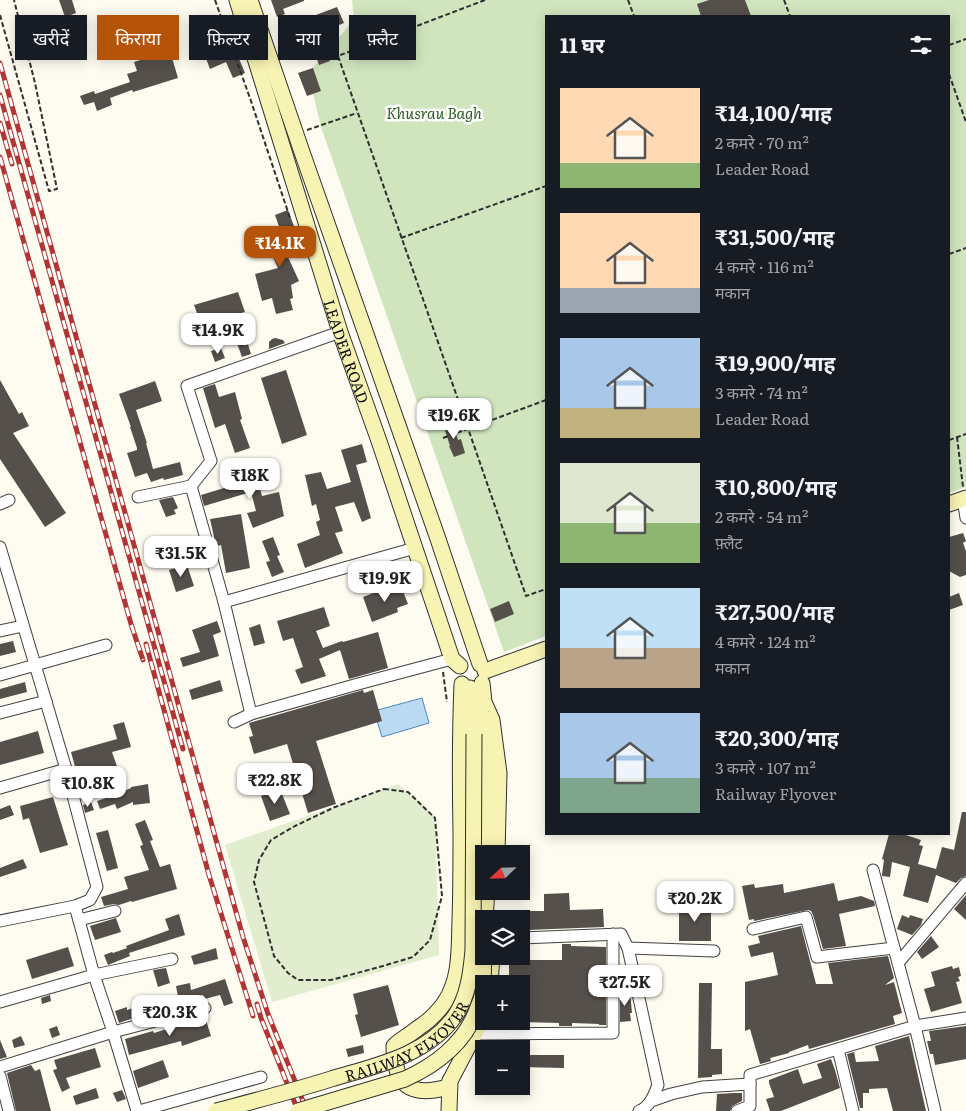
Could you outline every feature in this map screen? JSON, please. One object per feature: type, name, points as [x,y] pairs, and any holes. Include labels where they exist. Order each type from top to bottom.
[{"type":"main road","name":"LEADER ROAD","points":[[237,0],[340,332],[379,441],[414,548],[456,663],[458,676],[476,678],[437,536],[250,0]]},
{"type":"main road","points":[[476,678],[545,649]]},
{"type":"main road","points":[[476,678],[492,720],[499,773],[497,845]]},
{"type":"main road","points":[[476,678],[460,746],[461,889],[457,969],[446,1001],[436,1014],[394,1046],[394,1060],[398,1074],[407,1087],[418,1090],[437,1090],[448,1087],[476,1030]]},
{"type":"main road","name":"RAILWAY FLYOVER","points":[[476,678],[474,702],[487,803],[487,845]]},
{"type":"main road","name":"RAILWAY FLYOVER","points":[[216,1111],[312,1085],[386,1062],[410,1052],[429,1041],[446,1027],[456,1015],[465,998],[474,950],[479,733],[484,702]]},
{"type":"main road","name":"RAILWAY FLYOVER","points":[[298,1111],[405,1079],[421,1072],[440,1059],[466,1033],[474,1018],[482,997],[483,965]]},
{"type":"main road","points":[[449,1111],[450,1081]]},
{"type":"street","points":[[138,497],[190,486],[211,461],[187,386],[340,332]]},
{"type":"street","points":[[190,486],[224,602],[251,714]]},
{"type":"street","points":[[959,500],[966,518]]},
{"type":"street","points":[[0,547],[66,769],[97,886],[90,900],[75,906],[0,921]]},
{"type":"street","points":[[224,602],[414,548]]},
{"type":"street","points":[[0,631],[23,626]]},
{"type":"street","points":[[0,675],[106,645]]},
{"type":"street","points":[[234,722],[251,714],[358,684],[456,663]]},
{"type":"street","points":[[0,713],[46,701]]},
{"type":"street","points":[[0,788],[66,769]]},
{"type":"street","points":[[873,870],[915,1026],[935,1111]]},
{"type":"street","points":[[898,963],[966,883]]},
{"type":"street","points":[[75,906],[94,975],[138,1111],[261,1077]]},
{"type":"street","points":[[79,920],[115,911]]},
{"type":"street","points":[[753,929],[806,917],[818,957],[894,948]]},
{"type":"street","points":[[474,1034],[613,1033],[613,934]]},
{"type":"street","points":[[530,938],[621,934],[628,948],[658,1085],[651,1101],[639,1111]]},
{"type":"street","points":[[628,948],[714,951]]},
{"type":"street","points":[[0,1002],[94,975],[172,959]]},
{"type":"street","points":[[0,1067],[113,1032],[205,1008]]},
{"type":"street","points":[[738,1111],[750,1106],[750,1075],[915,1026],[966,1018]]},
{"type":"street","points":[[838,1049],[853,1111]]},
{"type":"street","points":[[0,1076],[9,1111]]},
{"type":"street","points":[[651,1101],[702,1087],[750,1084]]},
{"type":"path","points":[[0,14],[49,191],[57,189],[35,83],[14,0]]},
{"type":"path","points":[[486,0],[338,56],[526,596],[545,589]]},
{"type":"path","points":[[628,0],[634,15]]},
{"type":"path","points":[[784,0],[790,15]]},
{"type":"path","points":[[950,45],[966,38]]},
{"type":"path","points":[[950,77],[966,122]]},
{"type":"path","points":[[296,134],[358,112]]},
{"type":"path","points":[[401,238],[545,186]]},
{"type":"path","points":[[950,254],[966,248]]},
{"type":"path","points":[[443,438],[545,400]]},
{"type":"path","points":[[950,440],[966,434]]},
{"type":"path","points":[[958,437],[963,488],[959,500]]},
{"type":"path","points":[[384,789],[408,792],[434,818],[442,896],[430,940],[413,957],[331,980],[298,980],[288,973],[274,956],[254,882],[259,860],[271,840],[295,826],[334,808],[384,789]]},
{"type":"green space","name":"Khusrau Bagh","points":[[352,0],[966,0],[966,487],[950,493],[950,15],[545,15],[545,636],[504,652],[321,127],[308,73],[319,60],[339,60],[339,37],[349,26],[349,60],[416,60],[416,15],[354,15]]},
{"type":"green space","points":[[398,784],[422,804],[435,818],[439,955],[272,1002],[225,845]]},
{"type":"water","points":[[422,698],[429,723],[382,737],[374,711]]},
{"type":"building","points":[[59,0],[72,0],[76,13],[64,15]]},
{"type":"building","points":[[271,0],[304,0],[283,9],[285,14],[278,15],[277,17]]},
{"type":"building","points":[[709,0],[745,0],[751,15],[701,15],[697,4]]},
{"type":"building","points":[[337,7],[344,23],[339,25],[339,15],[316,15]]},
{"type":"building","points":[[141,60],[173,60],[178,78],[110,98],[112,105],[97,111],[94,102],[84,105],[80,96],[94,91],[95,94],[130,82],[127,74],[137,71],[134,62]]},
{"type":"building","points":[[207,60],[240,60],[245,73],[233,78],[226,62],[210,69]]},
{"type":"building","points":[[317,60],[330,61],[319,65]]},
{"type":"building","points":[[313,68],[321,91],[307,96],[298,73]]},
{"type":"building","points":[[288,210],[299,240],[283,246],[299,281],[291,285],[293,298],[290,299],[293,310],[276,314],[272,298],[262,301],[255,274],[278,268],[266,242],[282,235],[275,215]]},
{"type":"building","points":[[238,292],[245,312],[201,324],[194,305]]},
{"type":"building","points":[[245,335],[251,354],[242,357],[235,338]]},
{"type":"building","points":[[275,338],[283,340],[285,343],[269,349],[269,342]]},
{"type":"building","points":[[221,348],[225,358],[215,362],[211,351]]},
{"type":"building","points":[[286,370],[307,435],[282,444],[261,378]]},
{"type":"building","points":[[0,380],[19,414],[22,412],[29,426],[13,433],[66,513],[45,527],[0,459]]},
{"type":"building","points":[[155,381],[162,401],[136,410],[153,469],[180,462],[183,475],[151,482],[147,473],[135,477],[127,453],[137,450],[137,448],[119,394]]},
{"type":"building","points":[[215,384],[219,397],[235,392],[242,419],[240,420],[250,448],[235,453],[225,424],[215,428],[203,388]]},
{"type":"building","points":[[451,420],[458,440],[461,439],[465,453],[454,457],[443,424]]},
{"type":"building","points":[[362,444],[367,462],[356,465],[371,518],[362,522],[354,502],[335,507],[343,531],[335,533],[343,553],[305,568],[297,544],[320,535],[316,522],[320,520],[316,504],[312,506],[305,475],[321,472],[327,489],[351,482],[341,450]]},
{"type":"building","points":[[255,471],[262,496],[279,492],[284,516],[253,528],[247,513],[256,511],[251,492],[204,506],[201,495],[244,482],[242,475]]},
{"type":"building","points":[[173,497],[178,508],[174,510],[176,514],[166,517],[159,500]]},
{"type":"building","points":[[241,514],[250,568],[226,573],[221,545],[216,546],[210,519]]},
{"type":"building","points":[[963,533],[966,541],[963,543],[966,551],[966,575],[960,577],[950,572],[950,537]]},
{"type":"building","points":[[273,537],[280,555],[277,556],[284,572],[272,577],[266,562],[270,561],[262,541]]},
{"type":"building","points":[[187,565],[194,586],[176,592],[169,570]]},
{"type":"building","points":[[401,586],[408,604],[397,608],[398,612],[372,622],[363,597],[389,587],[390,590]]},
{"type":"building","points":[[959,593],[963,605],[950,610],[950,597]]},
{"type":"building","points":[[509,601],[514,614],[495,622],[490,609]]},
{"type":"building","points":[[324,607],[330,626],[316,631],[323,648],[378,632],[388,668],[349,679],[340,650],[319,659],[326,676],[301,684],[295,670],[303,667],[293,638],[283,641],[277,621]]},
{"type":"building","points":[[217,621],[221,632],[213,635],[219,656],[183,667],[180,658],[200,652],[192,630]]},
{"type":"building","points":[[260,624],[265,643],[254,646],[249,628]]},
{"type":"building","points":[[13,641],[16,652],[0,656],[0,644]]},
{"type":"building","points":[[220,680],[223,691],[192,700],[189,690]]},
{"type":"building","points":[[25,682],[27,692],[0,699],[0,689]]},
{"type":"building","points":[[363,690],[364,693],[373,690],[382,721],[316,741],[336,804],[308,813],[287,744],[254,754],[249,737],[253,736],[249,723]]},
{"type":"building","points":[[124,722],[131,747],[112,752],[118,772],[78,785],[71,752],[117,739],[113,725]]},
{"type":"building","points":[[38,731],[44,753],[0,765],[0,742]]},
{"type":"building","points":[[148,784],[150,803],[133,805],[133,802],[117,809],[115,804],[100,809],[97,801],[131,787]]},
{"type":"building","points":[[280,789],[290,814],[270,821],[261,796]]},
{"type":"building","points":[[53,797],[68,845],[40,853],[29,818],[23,820],[20,806]]},
{"type":"building","points":[[91,802],[94,810],[85,813],[83,805]]},
{"type":"building","points":[[10,805],[14,815],[0,820],[0,809]]},
{"type":"building","points":[[962,812],[966,812],[966,876],[956,883],[936,875],[928,903],[903,896],[910,867],[892,862],[890,877],[882,876],[884,860],[882,859],[889,835],[906,835],[921,840],[919,845],[923,846],[918,864],[936,869],[942,847],[954,850]]},
{"type":"building","points":[[145,820],[153,840],[150,841],[160,867],[170,864],[177,889],[132,902],[104,906],[101,897],[128,889],[124,877],[149,870],[140,846],[143,845],[135,824]]},
{"type":"building","points":[[108,830],[118,868],[107,871],[96,833]]},
{"type":"building","points":[[23,859],[27,868],[0,877],[0,868]]},
{"type":"building","points":[[834,883],[838,901],[861,896],[874,901],[875,906],[839,914],[846,946],[823,949],[813,915],[808,910],[754,921],[754,919],[749,920],[742,886],[754,884],[755,888],[783,884],[784,893]]},
{"type":"building","points":[[569,893],[570,910],[603,909],[604,927],[530,930],[530,911],[544,911],[544,894]]},
{"type":"building","points":[[966,895],[966,920],[954,909]]},
{"type":"building","points":[[679,905],[711,905],[711,941],[679,941]]},
{"type":"building","points":[[179,914],[185,935],[129,953],[130,956],[108,965],[104,955],[127,948],[126,946],[169,930],[165,919]]},
{"type":"building","points":[[902,915],[909,918],[910,915],[923,919],[921,925],[912,935],[897,929]]},
{"type":"building","points":[[116,918],[121,932],[95,940],[90,926]]},
{"type":"building","points":[[801,926],[816,984],[833,984],[828,963],[888,956],[894,978],[885,985],[894,982],[902,1013],[893,1016],[895,1024],[809,1049],[808,1045],[770,1058],[771,1061],[760,1064],[750,1029],[745,1031],[745,982],[778,975],[773,952],[751,957],[748,946],[760,943],[758,936]]},
{"type":"building","points":[[931,936],[939,947],[922,959],[917,952]]},
{"type":"building","points":[[562,944],[606,947],[606,1025],[572,1023],[572,1026],[559,1026],[559,1023],[530,1022],[530,975],[509,975],[509,965],[530,965],[530,960],[562,960]]},
{"type":"building","points":[[68,947],[74,966],[32,979],[26,960]]},
{"type":"building","points":[[216,948],[218,959],[194,965],[191,956]]},
{"type":"building","points":[[952,966],[953,969],[959,967],[961,976],[958,977],[960,981],[956,982],[962,1003],[931,1012],[924,989],[935,986],[931,972]]},
{"type":"building","points":[[166,968],[170,983],[158,987],[153,970]]},
{"type":"building","points":[[225,979],[233,1003],[224,1006],[220,995],[205,999],[203,995],[179,1002],[176,986],[190,983],[191,990]]},
{"type":"building","points":[[699,983],[712,983],[711,1049],[722,1049],[722,1074],[698,1078]]},
{"type":"building","points":[[388,985],[399,1025],[361,1037],[355,1015],[358,1014],[353,994]]},
{"type":"building","points":[[630,991],[631,1021],[620,1022],[620,992]]},
{"type":"building","points":[[50,995],[51,1001],[42,1004],[41,998]]},
{"type":"building","points":[[145,1004],[148,1013],[119,1023],[115,1011],[127,1007],[127,1010]]},
{"type":"building","points":[[205,1017],[211,1036],[182,1046],[181,1041],[129,1055],[125,1039],[153,1031],[154,1033]]},
{"type":"building","points":[[57,1026],[60,1035],[52,1038],[49,1029]]},
{"type":"building","points":[[966,1026],[966,1059],[935,1065],[933,1054],[930,1054],[927,1041],[931,1041],[929,1031]]},
{"type":"building","points":[[21,1036],[25,1045],[14,1048],[12,1040]]},
{"type":"building","points":[[909,1036],[926,1111],[893,1111],[887,1088],[869,1089],[869,1093],[863,1093],[863,1108],[860,1108],[847,1054],[854,1052],[856,1062],[879,1061],[875,1046]]},
{"type":"building","points":[[0,1040],[7,1057],[0,1059]]},
{"type":"building","points":[[363,1045],[364,1053],[348,1057],[346,1049]]},
{"type":"building","points":[[95,1048],[101,1067],[66,1078],[70,1088],[62,1092],[53,1070],[57,1069],[54,1060]]},
{"type":"building","points":[[530,1055],[564,1055],[564,1068],[530,1067]]},
{"type":"building","points":[[831,1059],[840,1088],[781,1111],[770,1111],[766,1099],[774,1097],[769,1080],[798,1069],[803,1084],[822,1078],[817,1064]]},
{"type":"building","points":[[163,1060],[169,1077],[138,1088],[133,1071]]},
{"type":"building","points":[[31,1065],[35,1071],[40,1069],[51,1111],[16,1111],[7,1073]]},
{"type":"building","points":[[96,1088],[99,1098],[76,1105],[73,1096]]},
{"type":"building","points":[[122,1090],[126,1099],[117,1102],[113,1093]]},
{"type":"building","points":[[742,1093],[742,1101],[732,1106],[730,1111],[716,1111],[717,1094]]},
{"type":"railway","points":[[0,63],[243,937],[268,1014],[307,1111]]},
{"type":"railway","points":[[0,95],[183,749]]},
{"type":"railway","points":[[0,123],[12,164]]},
{"type":"railway","points":[[0,157],[131,624],[143,660]]},
{"type":"railway","points":[[146,644],[209,875],[253,1016]]},
{"type":"railway","points":[[257,1004],[298,1111]]}]
